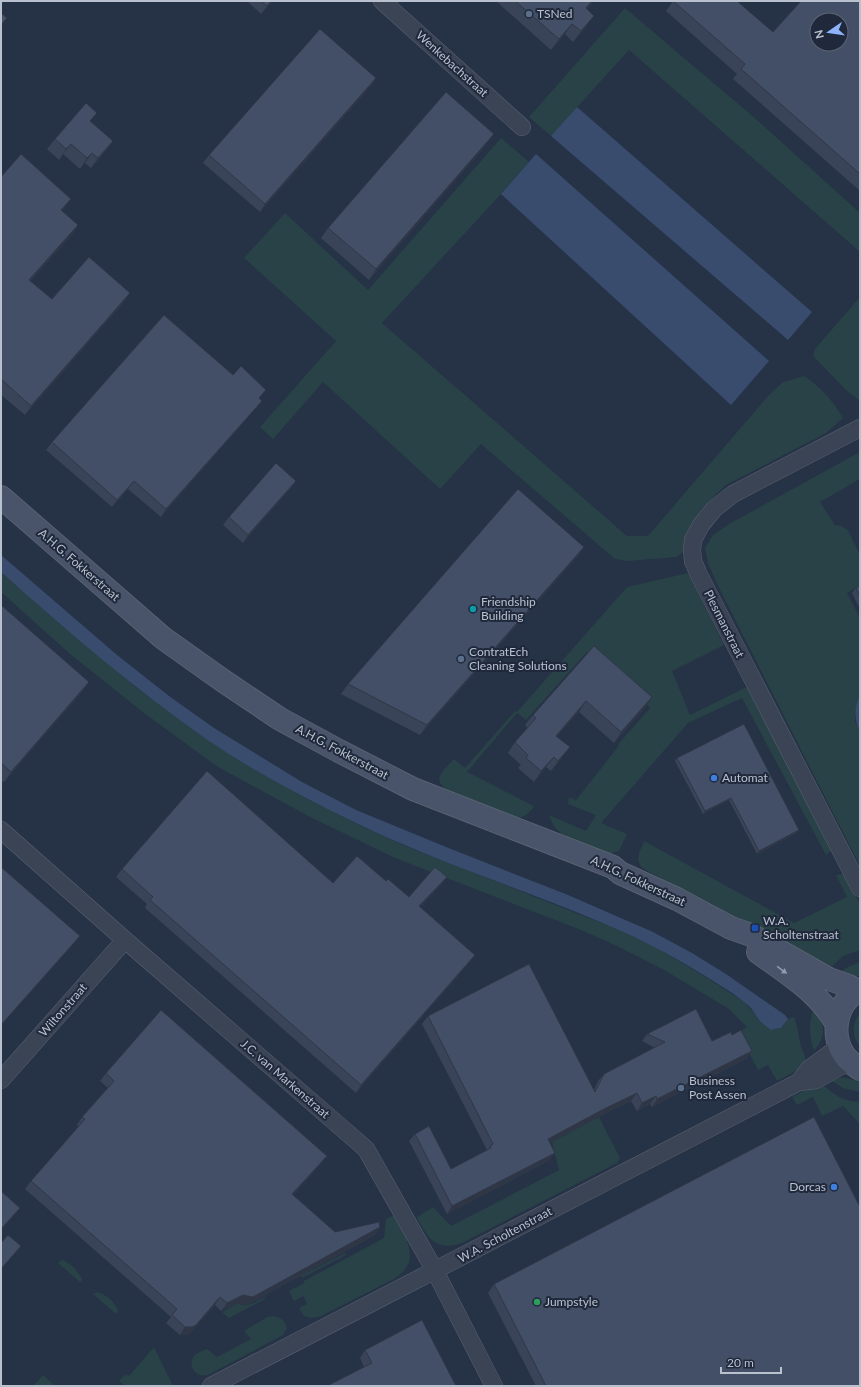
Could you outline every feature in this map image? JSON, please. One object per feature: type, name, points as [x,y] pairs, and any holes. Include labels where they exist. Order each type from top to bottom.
[{"type":"street","name":"Wenkebachstraat","points":[[382,1],[522,127]]},
{"type":"street","name":"Plesmanstraat","points":[[860,428],[733,494],[714,509],[701,525],[693,540],[692,550],[693,561],[699,575],[860,888]]},
{"type":"street","name":"A.H.G. Fokkerstraat","points":[[1,497],[163,638],[280,719],[339,752],[413,789],[613,867],[620,873],[677,899],[731,928],[751,935],[829,979],[859,991]]},
{"type":"street","name":"J.C. van Markenstraat","points":[[1,830],[125,940],[366,1149],[435,1271],[494,1386]]},
{"type":"street","name":"A.H.G. Fokkerstraat","points":[[731,928],[742,940],[794,978],[830,1012],[836,1023]]},
{"type":"street","name":"Wiltonstraat","points":[[1,1080],[125,940]]},
{"type":"street","points":[[856,1067],[844,1056],[838,1045],[836,1023],[844,1004],[859,991]]},
{"type":"street","name":"W.A. Scholtenstraat","points":[[798,1082],[809,1069],[832,1052],[838,1045]]},
{"type":"street","name":"W.A. Scholtenstraat","points":[[211,1386],[798,1082],[816,1080],[841,1066],[856,1067]]},
{"type":"green space","points":[[625,8],[756,119],[860,213],[860,252],[629,50],[551,136],[529,117]]},
{"type":"green space","points":[[501,138],[529,162],[382,323],[627,536],[648,536],[768,396],[783,382],[804,376],[826,395],[843,418],[826,433],[726,485],[704,506],[693,521],[687,534],[683,552],[677,557],[628,561],[615,559],[481,444],[440,489],[323,382],[273,439],[260,427],[336,341],[244,258],[285,213],[368,290]]},
{"type":"green space","points":[[860,297],[860,401],[846,390],[813,356],[815,349]]},
{"type":"green space","points":[[860,452],[860,479],[820,502],[835,525],[841,526],[848,530],[860,555],[860,586],[847,593],[860,618],[860,694],[855,721],[860,733],[860,866],[717,584],[708,563],[705,548],[713,535],[729,524]]},
{"type":"green space","points":[[1,572],[137,688],[211,742],[258,771],[306,798],[403,845],[622,931],[658,949],[701,974],[744,1002],[759,1020],[780,1029],[788,1019],[794,1017],[806,1064],[800,1069],[777,1081],[768,1065],[758,1070],[738,1032],[747,1027],[729,1009],[664,970],[581,930],[395,858],[308,816],[218,767],[144,713],[70,654],[1,592]]},
{"type":"green space","points":[[688,573],[724,645],[672,671],[690,715],[747,687],[832,849],[829,853],[826,855],[742,698],[688,723],[601,823],[627,834],[619,851],[607,854],[562,834],[554,826],[549,815],[586,831],[596,815],[568,804],[569,797],[576,800],[618,747],[619,743],[650,708],[587,652],[526,720],[517,713],[467,772],[534,806],[526,815],[518,818],[449,791],[443,787],[439,779],[446,767],[454,759],[465,768],[515,711],[517,712],[627,587]]},
{"type":"green space","points":[[644,841],[794,923],[847,897],[836,875],[844,874],[860,904],[860,950],[843,956],[832,966],[790,945],[754,930],[711,903],[641,867],[638,860]]},
{"type":"green space","points":[[860,962],[860,976],[840,972],[848,967]]},
{"type":"green space","points":[[814,1008],[822,1025],[823,1034],[814,1051],[810,1030]]},
{"type":"green space","points":[[860,1013],[860,1047],[855,1039],[854,1026]]},
{"type":"green space","points":[[839,1078],[847,1078],[860,1082],[860,1092],[843,1088],[832,1081]]},
{"type":"green space","points":[[817,1084],[825,1087],[841,1098],[860,1102],[860,1124],[843,1106],[822,1116],[813,1097],[797,1105],[792,1097]]},
{"type":"green space","points":[[599,1117],[620,1158],[617,1163],[462,1243],[445,1246],[433,1241],[424,1231],[417,1217],[433,1207],[451,1226],[559,1170],[552,1142]]},
{"type":"green space","points":[[394,1215],[407,1241],[409,1249],[410,1257],[408,1265],[403,1272],[394,1279],[319,1317],[311,1318],[304,1316],[299,1308],[307,1304],[303,1296],[294,1301],[289,1291],[304,1283],[304,1281],[384,1238],[386,1219]]},
{"type":"green space","points":[[345,1253],[346,1255],[302,1278],[301,1276]]},
{"type":"green space","points":[[62,1260],[77,1271],[82,1280],[80,1282],[58,1263]]},
{"type":"green space","points":[[97,1292],[107,1296],[113,1302],[118,1311],[116,1314],[93,1294]]},
{"type":"green space","points":[[265,1297],[265,1299],[229,1318],[222,1312],[238,1303],[241,1305],[248,1305]]},
{"type":"green space","points":[[273,1316],[284,1321],[287,1328],[283,1335],[208,1375],[198,1374],[193,1370],[191,1364],[196,1354],[207,1349],[217,1357],[251,1339],[244,1331],[267,1317]]},
{"type":"green space","points":[[154,1347],[173,1386],[125,1386],[119,1381],[126,1374],[129,1376]]},
{"type":"green space","points":[[43,1375],[53,1385],[33,1386]]},
{"type":"water","points":[[577,107],[812,312],[788,340],[551,136]]},
{"type":"water","points":[[536,154],[769,361],[731,405],[501,194]]},
{"type":"water","points":[[1,555],[117,655],[169,696],[214,728],[302,782],[356,810],[568,895],[653,932],[692,953],[726,974],[785,1015],[788,1019],[780,1029],[778,1028],[771,1030],[761,1022],[750,1007],[719,984],[664,952],[588,917],[421,852],[389,838],[318,804],[244,764],[155,702],[52,617],[1,572]]},
{"type":"water","points":[[860,694],[860,733],[856,714]]},
{"type":"building","points":[[261,1],[271,1],[267,6]]},
{"type":"building","points":[[515,1],[592,1],[586,8],[594,16],[581,31],[572,24],[559,39]]},
{"type":"building","points":[[673,1],[737,1],[773,32],[801,1],[860,1],[860,174],[741,69],[745,64]]},
{"type":"building","points":[[1,13],[7,18],[1,25]]},
{"type":"building","points":[[320,29],[376,78],[265,204],[209,155]]},
{"type":"building","points":[[446,92],[494,134],[376,269],[328,228]]},
{"type":"building","points":[[86,103],[97,113],[90,121],[113,141],[98,158],[92,153],[87,158],[71,144],[66,149],[55,139]]},
{"type":"building","points":[[21,154],[71,199],[61,210],[78,225],[29,280],[52,299],[89,257],[130,293],[31,406],[1,379],[1,177]]},
{"type":"building","points":[[164,315],[233,375],[241,366],[266,390],[259,398],[262,401],[166,509],[134,481],[117,500],[52,442]]},
{"type":"building","points":[[276,463],[296,481],[248,535],[229,517]]},
{"type":"building","name":"Friendship Building","points":[[518,489],[584,547],[427,725],[348,684]]},
{"type":"building","points":[[860,586],[860,596],[856,588]]},
{"type":"building","points":[[1,605],[89,682],[11,772],[1,763]]},
{"type":"building","points":[[594,646],[652,697],[621,732],[586,701],[556,736],[570,747],[558,761],[554,757],[541,771],[526,758],[528,755],[515,742],[536,718],[533,715]]},
{"type":"building","points":[[744,724],[799,830],[759,851],[731,798],[705,811],[677,758]]},
{"type":"building","points":[[207,771],[333,883],[357,856],[386,881],[388,879],[409,897],[435,867],[447,877],[419,906],[475,955],[361,1085],[150,900],[153,897],[122,869]]},
{"type":"building","points":[[1,867],[80,936],[1,1025]]},
{"type":"building","points":[[529,964],[595,1092],[604,1074],[665,1042],[647,1034],[696,1009],[712,1041],[731,1032],[732,1035],[741,1030],[752,1051],[657,1099],[656,1096],[642,1103],[637,1093],[604,1109],[548,1139],[555,1153],[452,1206],[415,1134],[429,1126],[451,1169],[491,1148],[490,1146],[493,1144],[428,1016]]},
{"type":"building","points":[[161,1010],[327,1156],[292,1194],[335,1232],[379,1222],[380,1227],[253,1297],[243,1295],[227,1303],[220,1297],[196,1325],[192,1327],[185,1327],[172,1315],[177,1309],[31,1181],[85,1119],[82,1117],[114,1081],[106,1073]]},
{"type":"building","points":[[814,1117],[860,1207],[860,1386],[546,1386],[494,1284]]},
{"type":"building","points":[[1,1191],[20,1208],[1,1229]]},
{"type":"building","points":[[8,1235],[21,1246],[1,1269],[1,1243]]},
{"type":"building","points":[[422,1320],[456,1386],[327,1386],[372,1363],[365,1350]]},
{"type":"place","name":"TSNed","points":[[529,14]]},
{"type":"place","name":"Friendship Building","points":[[473,609]]},
{"type":"place","name":"ContratEch Cleaning Solutions","points":[[461,659]]},
{"type":"place","name":"Automat","points":[[714,778]]},
{"type":"place","name":"W.A. Scholtenstraat","points":[[755,928]]},
{"type":"place","name":"Business Post Assen","points":[[681,1088]]},
{"type":"place","name":"Dorcas","points":[[834,1187]]},
{"type":"place","name":"Jumpstyle","points":[[537,1302]]}]
